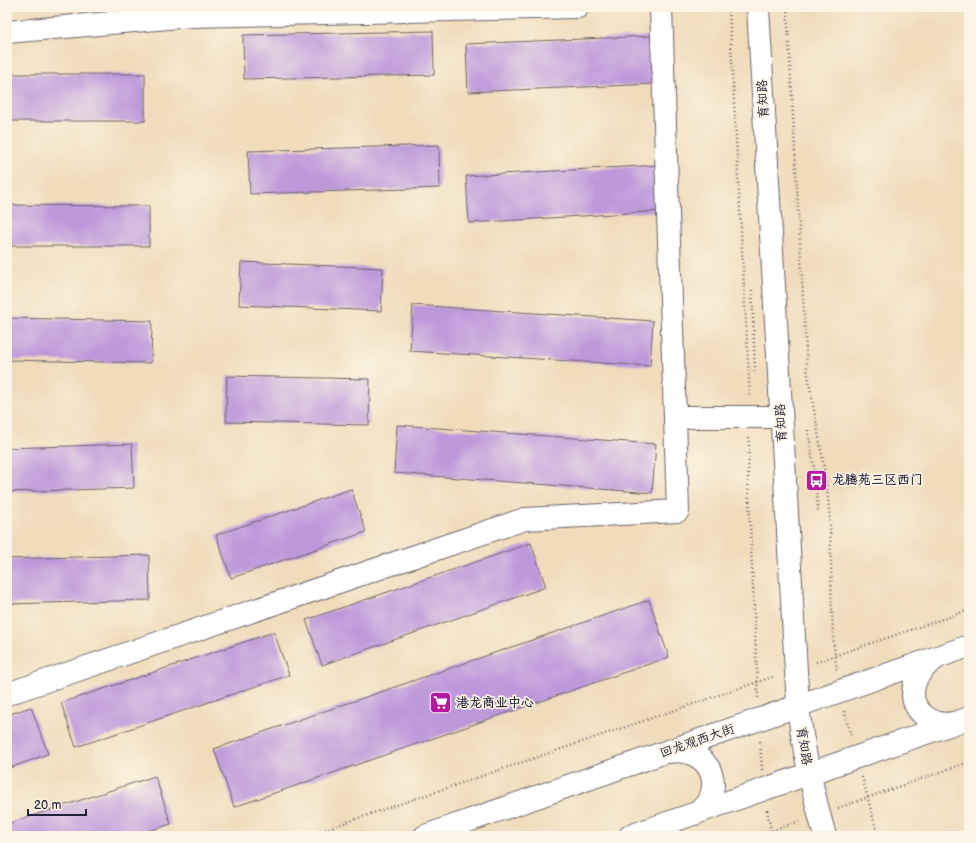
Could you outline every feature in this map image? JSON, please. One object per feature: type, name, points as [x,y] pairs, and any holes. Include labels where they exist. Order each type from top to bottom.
[{"type":"street","points":[[7,32],[191,16],[578,7]]},
{"type":"street","points":[[7,694],[525,519],[678,511],[660,7]]},
{"type":"street","name":"育知路","points":[[758,7],[798,706],[808,774],[825,836]]},
{"type":"street","points":[[675,417],[781,417]]},
{"type":"street","name":"回龙观西大街","points":[[425,836],[969,646]]},
{"type":"street","points":[[938,657],[928,664],[920,673],[914,688],[914,702],[922,714],[934,722],[946,724],[964,720]]},
{"type":"street","points":[[630,836],[856,756],[964,720]]},
{"type":"street","points":[[665,752],[674,751],[691,754],[704,761],[709,767],[712,774],[710,795],[705,806],[695,814]]},
{"type":"path","points":[[787,7],[807,368],[826,479],[829,511],[832,614],[835,656],[840,692],[878,836]]},
{"type":"path","points":[[752,287],[750,293],[755,371]]},
{"type":"path","points":[[808,430],[816,480],[818,512]]},
{"type":"path","points":[[810,440],[814,439]]},
{"type":"path","points":[[306,836],[969,610]]},
{"type":"path","points":[[757,836],[969,762]]},
{"type":"building","points":[[433,31],[434,75],[244,79],[243,35]]},
{"type":"building","points":[[652,36],[654,84],[468,92],[466,44]]},
{"type":"building","points":[[7,74],[145,74],[145,121],[7,121]]},
{"type":"building","points":[[439,145],[440,188],[250,194],[248,151]]},
{"type":"building","points":[[659,165],[662,211],[469,223],[466,176]]},
{"type":"building","points":[[7,205],[149,206],[149,246],[7,246]]},
{"type":"building","points":[[241,262],[383,268],[381,311],[239,305]]},
{"type":"building","points":[[413,305],[653,321],[650,366],[410,351]]},
{"type":"building","points":[[7,318],[152,321],[151,363],[7,360]]},
{"type":"building","points":[[227,376],[370,379],[369,425],[226,422]]},
{"type":"building","points":[[397,425],[656,444],[652,493],[394,473]]},
{"type":"building","points":[[132,444],[134,488],[7,492],[7,448]]},
{"type":"building","points":[[351,489],[366,532],[231,578],[216,535]]},
{"type":"building","points":[[531,543],[546,587],[322,665],[306,620]]},
{"type":"building","points":[[149,555],[150,600],[7,604],[7,559]]},
{"type":"building","name":"港龙商业中心","points":[[649,600],[669,657],[234,807],[214,749]]},
{"type":"building","points":[[274,632],[289,675],[76,747],[61,703]]},
{"type":"building","points":[[31,707],[48,754],[7,769],[7,715]]},
{"type":"building","points":[[155,776],[171,824],[133,836],[7,836],[7,824]]},
{"type":"place","name":"龙腾苑三区西门","points":[[816,480]]},
{"type":"place","name":"港龙商业中心","points":[[441,703]]}]
